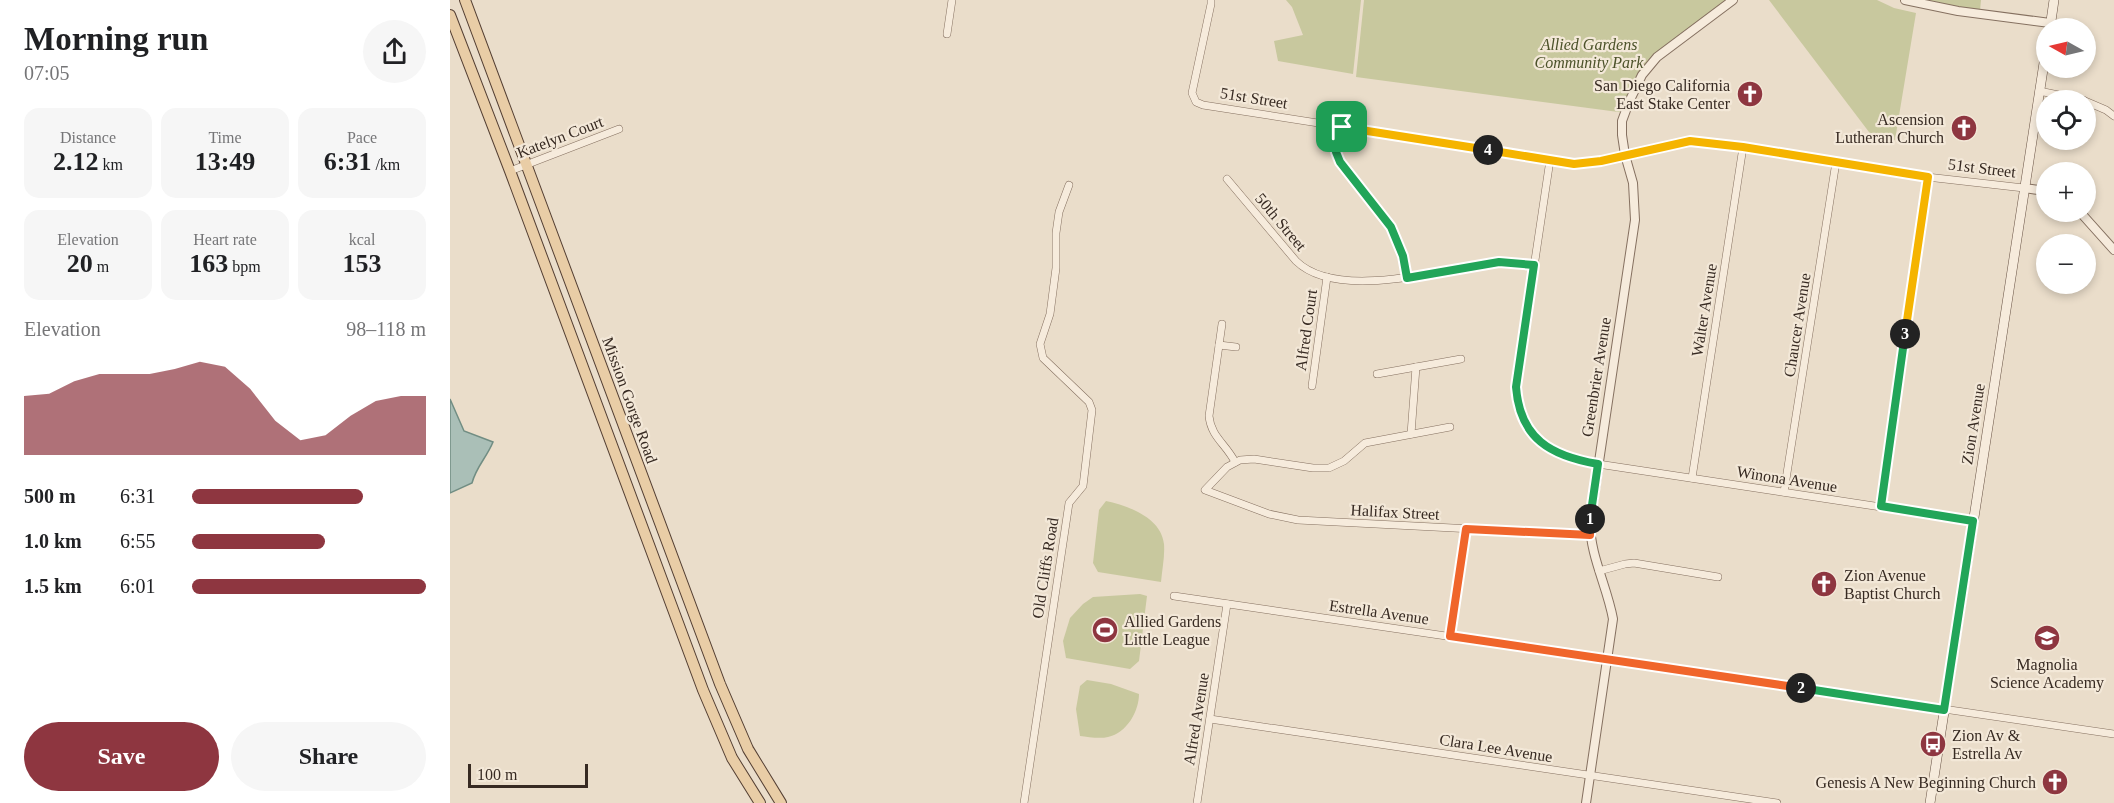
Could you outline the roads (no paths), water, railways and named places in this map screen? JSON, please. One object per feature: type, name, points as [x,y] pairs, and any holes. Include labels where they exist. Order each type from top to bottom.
[{"type":"main road","name":"Mission Gorge Road","points":[[465,0],[720,684],[748,749],[781,803]]},
{"type":"main road","points":[[2051,18],[2054,0]]},
{"type":"main road","name":"Mission Gorge Road","points":[[450,15],[703,690],[732,758],[760,803]]},
{"type":"main road","name":"Zion Avenue","points":[[1930,803],[2036,110]]},
{"type":"street","points":[[946,33],[952,0]]},
{"type":"street","name":"51st Street","points":[[1210,0],[1192,93],[1196,102],[1203,105],[1574,164],[1601,161],[1690,141],[1743,147],[1928,177],[2036,190]]},
{"type":"street","name":"Greenbrier Avenue","points":[[1586,803],[1613,619],[1610,602],[1592,549],[1590,522],[1635,220],[1633,183],[1625,155],[1622,121],[1642,75],[1657,57],[1733,0]]},
{"type":"street","points":[[1905,0],[2036,24]]},
{"type":"street","points":[[2096,106],[2114,117]]},
{"type":"street","points":[[1342,127],[1336,152],[1340,162],[1391,227],[1403,256],[1407,278]]},
{"type":"street","name":"Katelyn Court","points":[[510,171],[619,129]]},
{"type":"street","name":"Walter Avenue","points":[[1692,478],[1743,147]]},
{"type":"street","name":"Winona Avenue","points":[[1550,160],[1516,387],[1518,406],[1526,423],[1544,445],[1566,457],[1598,464],[1973,521]]},
{"type":"street","name":"Chaucer Avenue","points":[[1784,492],[1836,162]]},
{"type":"street","points":[[1881,506],[1928,177]]},
{"type":"street","name":"50th Street","points":[[1227,179],[1304,269],[1327,277],[1362,281],[1407,278],[1499,262],[1534,265]]},
{"type":"street","name":"Old Cliffs Road","points":[[1024,803],[1069,503],[1083,486],[1092,410],[1089,402],[1041,353],[1040,344],[1050,314],[1056,268],[1058,222],[1069,185]]},
{"type":"street","points":[[2089,222],[2114,250]]},
{"type":"street","name":"Alfred Court","points":[[1312,386],[1327,277]]},
{"type":"street","points":[[1222,324],[1209,416],[1210,428],[1229,450],[1235,462],[1254,459],[1313,468],[1329,468],[1344,461],[1365,443],[1450,427]]},
{"type":"street","points":[[1219,345],[1236,347]]},
{"type":"street","points":[[1377,374],[1461,359]]},
{"type":"street","points":[[1411,434],[1416,367]]},
{"type":"street","name":"Halifax Street","points":[[1235,462],[1227,467],[1205,490],[1269,514],[1298,520],[1590,535]]},
{"type":"street","points":[[1450,636],[1466,529]]},
{"type":"street","points":[[1599,571],[1634,563],[1718,577]]},
{"type":"street","name":"Estrella Avenue","points":[[1174,596],[2114,734]]},
{"type":"street","name":"Alfred Avenue","points":[[1197,803],[1227,603]]},
{"type":"street","name":"Clara Lee Avenue","points":[[1210,719],[1777,803]]},
{"type":"place","name":"San Diego California East Stake Center","points":[[1750,94]]},
{"type":"place","name":"Ascension Lutheran Church","points":[[1964,128]]},
{"type":"place","name":"Zion Avenue Baptist Church","points":[[1824,584]]},
{"type":"place","name":"Allied Gardens Little League","points":[[1105,630]]},
{"type":"place","name":"Magnolia Science Academy","points":[[2047,638]]},
{"type":"place","name":"Zion Av & Estrella Av","points":[[1933,744]]},
{"type":"place","name":"Genesis A New Beginning Church","points":[[2055,782]]},
{"type":"park label","name":"Allied Gardens Community Park","points":[[1589,53]]}]
